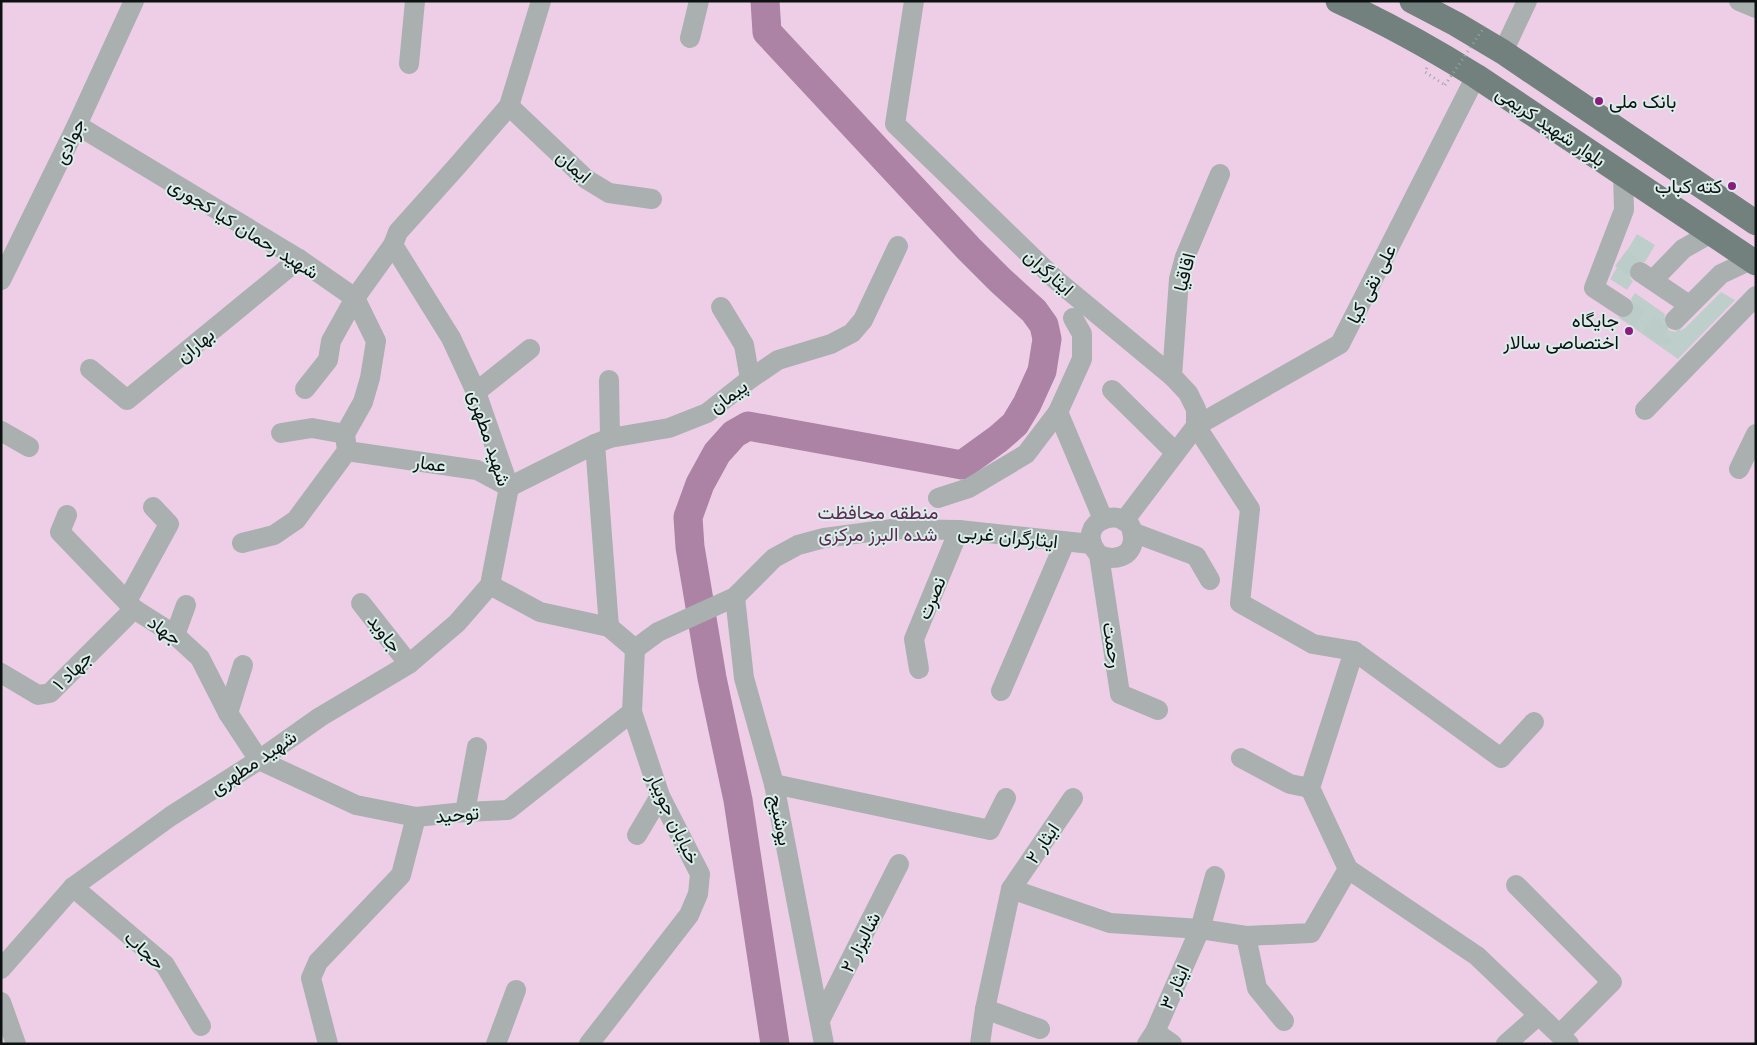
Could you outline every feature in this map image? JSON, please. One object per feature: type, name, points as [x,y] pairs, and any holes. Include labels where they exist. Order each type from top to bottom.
[{"type":"main road","name":"بلوار شهید کریمی","points":[[1338,1],[1375,18],[1436,51],[1476,76],[1753,262]]},
{"type":"main road","name":"بلوار شهید کریمی","points":[[1412,1],[1503,52],[1756,223]]},
{"type":"street","name":"جوادی","points":[[1,280],[77,125],[134,1]]},
{"type":"street","points":[[409,64],[415,1]]},
{"type":"street","points":[[305,389],[328,360],[331,341],[354,298],[393,246],[398,232],[509,106],[541,1]]},
{"type":"street","points":[[690,38],[699,1]]},
{"type":"street","name":"ایثارگران","points":[[914,1],[895,124],[1055,279],[1172,376],[1188,393],[1196,409],[1196,426]]},
{"type":"street","points":[[1503,52],[1527,1]]},
{"type":"street","points":[[1739,1],[1756,8]]},
{"type":"street","name":"علی نقی کیا","points":[[1196,426],[1340,344],[1476,76]]},
{"type":"street","name":"ایمان","points":[[509,106],[586,180],[609,193],[652,199]]},
{"type":"street","name":"شهید رحمان کیا کجوری","points":[[77,125],[299,259],[354,298]]},
{"type":"street","name":"اقاقیا","points":[[1172,376],[1178,279],[1185,257],[1220,174]]},
{"type":"street","points":[[1623,174],[1624,210],[1615,254],[1594,288],[1623,307]]},
{"type":"street","points":[[1689,305],[1647,276],[1683,249],[1712,233]]},
{"type":"street","name":"شهید مطهری","points":[[1,969],[73,887],[170,816],[259,760],[320,717],[409,664],[456,623],[490,584],[509,487],[476,392],[451,338],[393,246]]},
{"type":"street","name":"پیمان","points":[[509,487],[603,441],[669,428],[707,413],[750,379],[778,360],[831,344],[852,333],[863,320],[898,246]]},
{"type":"street","name":"بهاران","points":[[90,370],[127,400],[299,259]]},
{"type":"street","points":[[1675,320],[1721,274],[1753,262]]},
{"type":"street","points":[[1645,410],[1756,296]]},
{"type":"street","points":[[242,544],[274,534],[296,520],[346,442],[363,402],[370,378],[376,341],[354,298]]},
{"type":"street","points":[[721,307],[744,346],[750,379]]},
{"type":"street","points":[[938,498],[969,488],[1026,454],[1058,412],[1082,359],[1082,334],[1074,318]]},
{"type":"street","points":[[476,392],[530,349]]},
{"type":"street","points":[[609,380],[603,441],[610,627]]},
{"type":"street","points":[[1112,390],[1175,452]]},
{"type":"street","points":[[1058,412],[1103,519]]},
{"type":"street","points":[[1210,580],[1196,556],[1128,526],[1110,517],[1096,523],[1092,529],[1091,536],[1095,549],[1108,559],[1124,556],[1129,551],[1132,545],[1128,526],[1175,452],[1196,426],[1250,509],[1240,603],[1313,644],[1354,651],[1501,758],[1534,722]]},
{"type":"street","name":"عمار","points":[[281,433],[312,428],[346,442],[477,470],[509,487]]},
{"type":"street","points":[[1,431],[29,447]]},
{"type":"street","points":[[1739,469],[1756,434]]},
{"type":"street","name":"جهاد ۱","points":[[1,673],[38,695],[50,693],[130,605],[169,524],[153,507]]},
{"type":"street","name":"جهاد","points":[[67,515],[60,532],[130,605],[175,635],[200,658],[228,712],[259,760]]},
{"type":"street","name":"ایثارگران غربی","points":[[731,600],[774,558],[798,545],[824,538],[892,530],[959,530],[1065,542],[1095,549]]},
{"type":"street","name":"نصرت","points":[[919,669],[914,639],[959,530]]},
{"type":"street","points":[[1001,692],[1065,542]]},
{"type":"street","name":"رحمت","points":[[1095,549],[1120,694],[1158,710]]},
{"type":"street","points":[[490,584],[540,612],[610,627],[635,649],[658,632],[731,600]]},
{"type":"street","name":"یوشیج","points":[[731,600],[744,678],[774,784],[824,1044]]},
{"type":"street","name":"جاوید","points":[[362,602],[409,664]]},
{"type":"street","points":[[175,635],[186,605]]},
{"type":"street","name":"خیابان جویبار","points":[[589,1044],[690,916],[698,894],[700,874],[660,796],[632,712],[635,649]]},
{"type":"street","points":[[1354,651],[1310,788],[1348,869],[1477,956],[1564,1039],[1612,982],[1516,885]]},
{"type":"street","points":[[228,712],[243,665]]},
{"type":"street","name":"توحید","points":[[259,760],[356,805],[416,818],[465,812],[508,810],[632,712]]},
{"type":"street","points":[[465,812],[477,746]]},
{"type":"street","points":[[1241,758],[1290,784],[1310,788]]},
{"type":"street","points":[[774,784],[990,830],[1006,798]]},
{"type":"street","points":[[637,835],[660,796]]},
{"type":"street","name":"ایثار ۲","points":[[1011,889],[1073,798]]},
{"type":"street","points":[[328,1044],[311,978],[318,962],[401,875],[416,818]]},
{"type":"street","name":"شالیزار ۲","points":[[820,1020],[899,864]]},
{"type":"street","points":[[980,1044],[985,1009],[1011,889],[1110,923],[1200,928],[1246,936],[1311,934],[1348,869]]},
{"type":"street","name":"ایثار ۳","points":[[1151,1038],[1200,928],[1215,876]]},
{"type":"street","name":"حجاب","points":[[73,887],[165,965],[201,1026]]},
{"type":"street","points":[[1246,936],[1257,988],[1284,1021]]},
{"type":"street","points":[[496,1044],[516,990]]},
{"type":"street","points":[[1,1002],[16,1044]]},
{"type":"street","points":[[985,1009],[1040,1029]]},
{"type":"street","points":[[1506,1044],[1539,1015]]},
{"type":"street","points":[[1151,1038],[1172,1044]]},
{"type":"path","points":[[1425,72],[1445,85],[1487,23]]},
{"type":"green space","name":"منطقه محافظت شده البرز مرکزی","points":[[1,1],[1756,1],[1756,1044],[1,1044]]},
{"type":"building","points":[[1637,234],[1655,245],[1645,262],[1635,261],[1630,266],[1629,277],[1633,281],[1627,290],[1610,279]]},
{"type":"building","points":[[1721,292],[1735,300],[1678,359],[1618,317],[1628,318],[1633,314],[1635,307],[1631,299],[1635,293],[1665,314],[1663,323],[1667,329],[1678,332],[1685,328]]},
{"type":"waterway","points":[[765,1],[767,32],[968,248],[1034,311],[1044,325],[1047,339],[1042,371],[1027,404],[1015,424],[962,465],[748,426],[734,434],[717,453],[700,484],[688,517],[690,547],[712,678],[738,800],[775,1044]]},
{"type":"tunnel","points":[[1621,258],[1640,272]]},
{"type":"tunnel","points":[[1623,307],[1664,335],[1675,320]]},
{"type":"place","name":"بانک ملی","points":[[1599,101]]},
{"type":"place","name":"کته کباب","points":[[1732,186]]},
{"type":"place","name":"جایگاه اختصاصی سالار","points":[[1629,331]]}]
